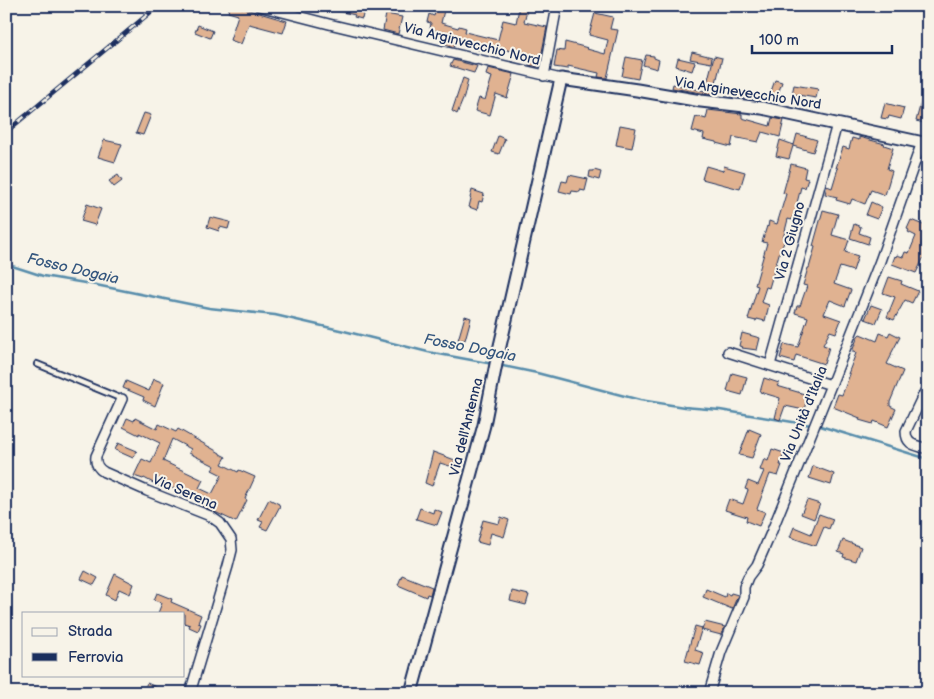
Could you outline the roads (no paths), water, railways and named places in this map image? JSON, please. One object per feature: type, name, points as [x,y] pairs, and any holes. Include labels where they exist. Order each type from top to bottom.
[{"type":"street","name":"Via Arginvecchio Nord","points":[[259,6],[561,79]]},
{"type":"street","points":[[544,76],[557,6]]},
{"type":"street","name":"Via Arginevecchio Nord","points":[[561,79],[700,101],[762,108],[925,143]]},
{"type":"street","name":"Via dell'Antenna","points":[[411,693],[484,425],[561,79]]},
{"type":"street","name":"Via 2 Giugno","points":[[770,365],[837,124]]},
{"type":"street","name":"Via Unità d'Italia","points":[[709,693],[721,652],[744,597],[744,587],[748,577],[757,565],[813,430],[925,143]]},
{"type":"street","points":[[728,352],[831,385]]},
{"type":"street","points":[[928,385],[906,431],[906,437],[910,443],[928,449]]},
{"type":"street","name":"Via Serena","points":[[122,399],[96,456],[98,467],[104,472],[147,491],[210,516],[220,523],[232,539],[232,550],[228,566],[190,693]]},
{"type":"lane","points":[[37,364],[122,399]]},
{"type":"waterway","name":"Fosso Dogaia","points":[[6,264],[43,276],[209,308],[275,315],[428,352],[493,364]]},
{"type":"waterway","name":"Fosso Dogaia","points":[[498,365],[537,373],[640,400],[720,410],[811,425]]},
{"type":"waterway","name":"Fosso Dogaia","points":[[817,425],[928,459]]},
{"type":"railway","points":[[6,132],[158,6]]}]
